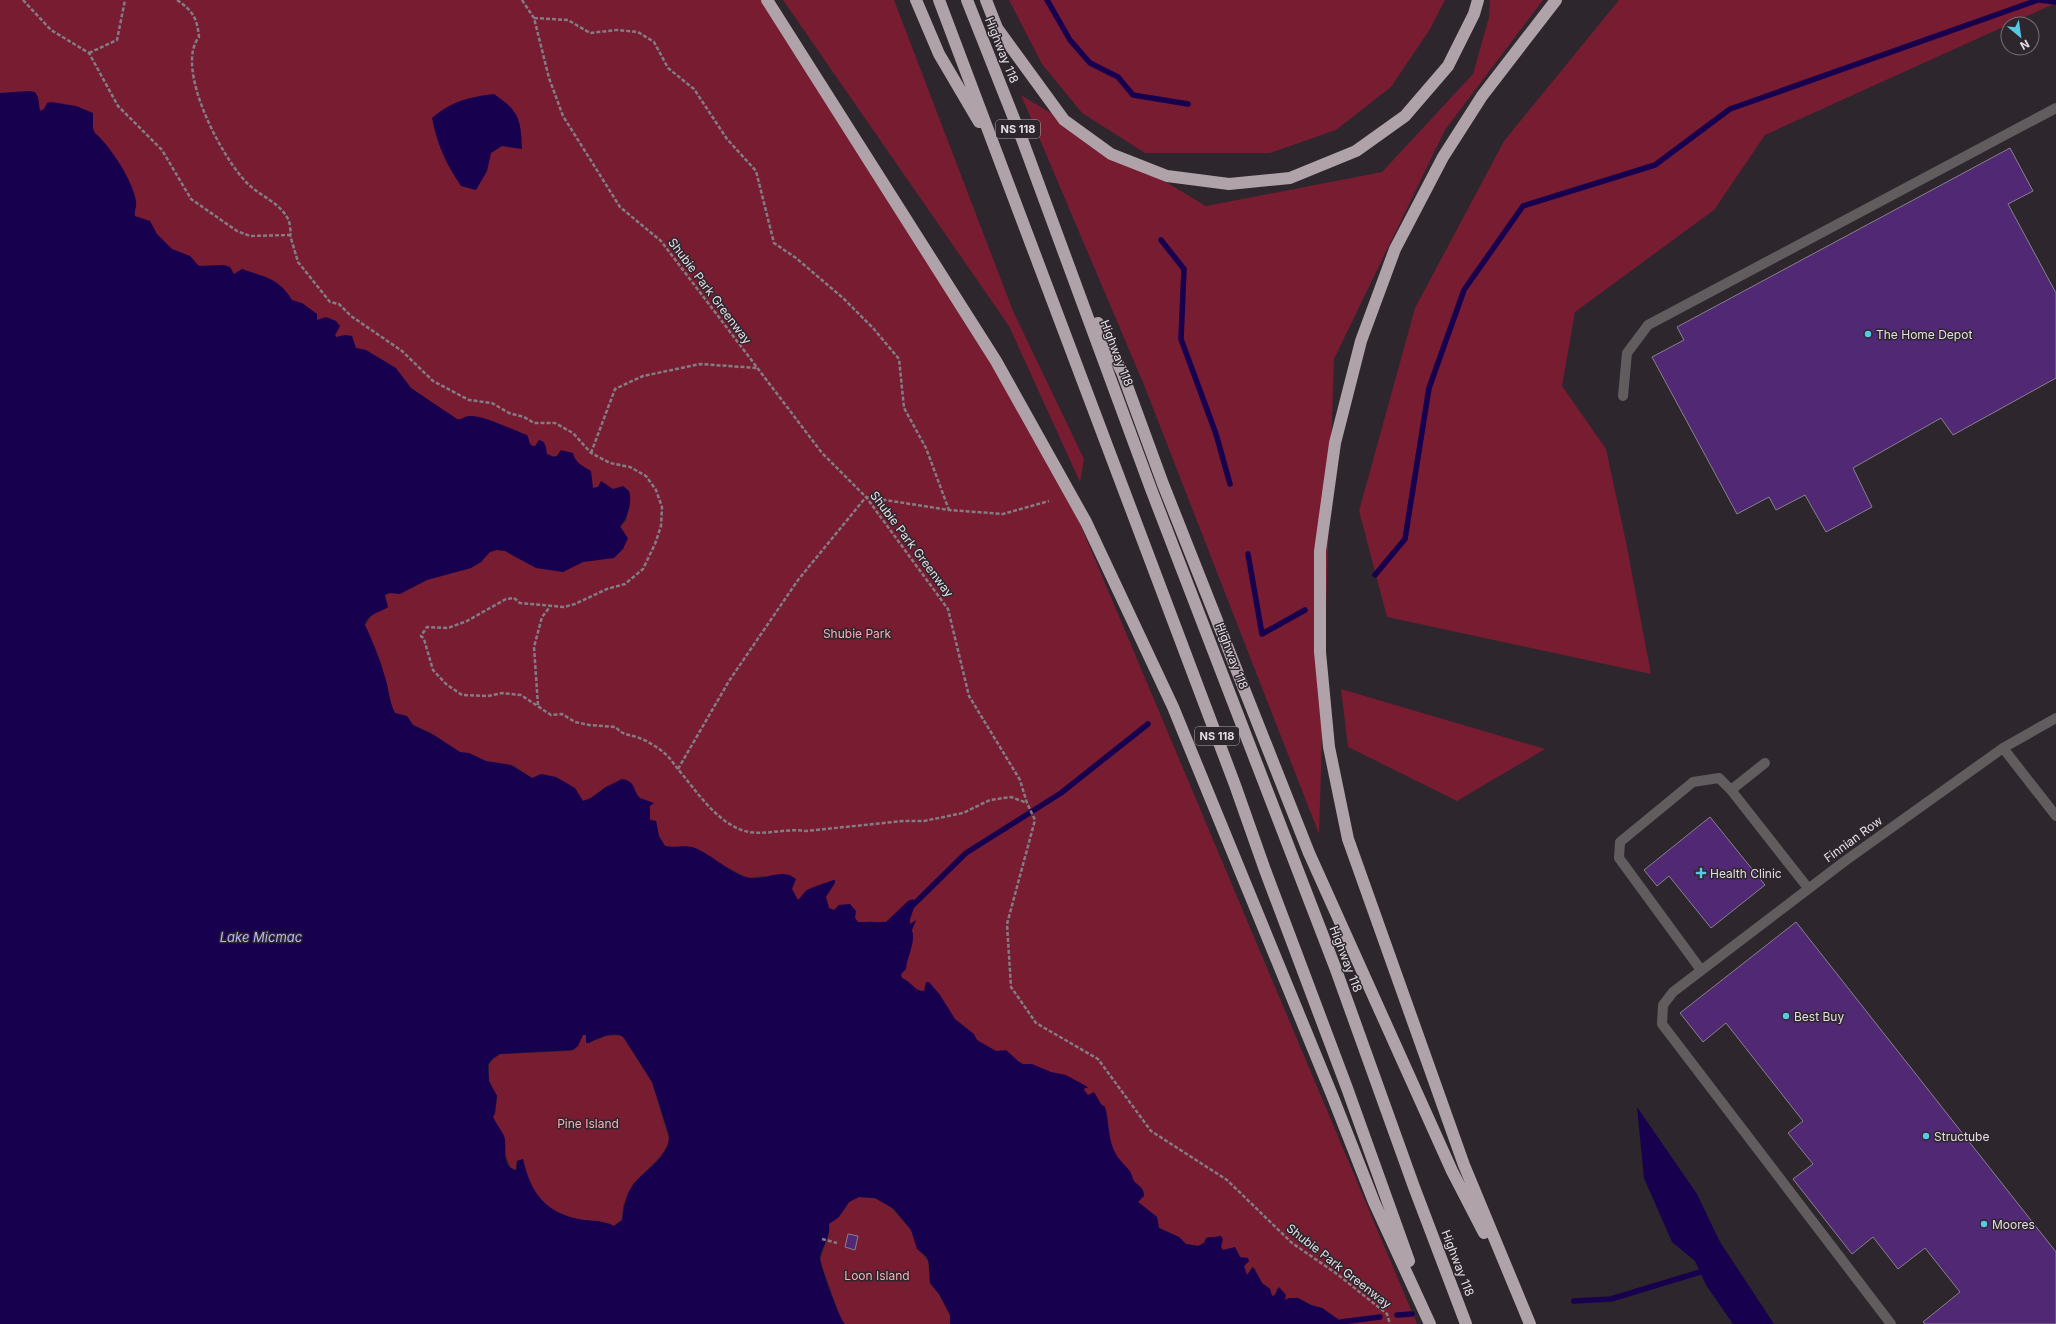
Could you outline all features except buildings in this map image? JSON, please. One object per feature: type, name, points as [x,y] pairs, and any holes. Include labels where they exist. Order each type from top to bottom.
[{"type":"highway","points":[[767,0],[996,361],[1086,522],[1173,707],[1374,1202],[1431,1324]]},
{"type":"highway","points":[[916,0],[939,54],[996,151]]},
{"type":"highway","name":"NS 118","points":[[939,0],[1235,785],[1265,870],[1347,1088],[1431,1324]]},
{"type":"highway","name":"Highway 118","points":[[967,0],[1022,139],[1152,489],[1335,967],[1414,1187],[1466,1324]]},
{"type":"highway","points":[[986,0],[998,28],[1064,120],[1111,154],[1167,176],[1229,184],[1290,178],[1356,151],[1405,116],[1448,66],[1474,14],[1478,0]]},
{"type":"highway","points":[[1530,1324],[1464,1165],[1348,839],[1329,747],[1320,660],[1320,551],[1335,443],[1361,340],[1395,249],[1443,157],[1482,96],[1556,0]]},
{"type":"highway","points":[[1066,259],[1122,372],[1163,484],[1238,677],[1334,910],[1452,1171],[1522,1305]]},
{"type":"street","points":[[1623,396],[1627,352],[1648,325],[2056,108]]},
{"type":"street","name":"Finnian Row","points":[[1891,1324],[1662,1024],[1663,1005],[1673,992],[1808,888],[2003,748],[2056,718]]},
{"type":"street","points":[[2003,748],[2056,816]]},
{"type":"street","points":[[1731,790],[1765,763]]},
{"type":"street","points":[[1701,970],[1619,858],[1620,842],[1693,782],[1719,778],[1731,790],[1808,888]]},
{"type":"path","points":[[23,0],[51,30],[89,53],[118,106],[162,150],[192,199],[237,231],[250,236],[290,235]]},
{"type":"path","points":[[89,53],[117,40],[125,0]]},
{"type":"path","points":[[178,0],[186,6],[198,21],[200,36],[194,42],[192,72],[201,104],[219,142],[234,167],[247,183],[278,206],[289,220],[290,235],[298,262],[330,302],[339,304],[351,316],[402,351],[432,381],[469,400],[492,404],[508,413],[524,417],[534,423],[555,422],[573,433],[591,453],[610,463],[630,467],[646,476],[656,490],[662,507],[661,526],[643,569],[625,584],[607,589],[575,604],[564,607],[549,607],[520,603],[514,598],[506,599],[467,621],[448,628],[427,627],[421,636],[424,639],[434,670],[446,684],[462,695],[488,696],[502,693],[521,695],[551,715],[562,714],[575,722],[589,725],[616,727],[621,734],[636,737],[664,752],[716,813],[729,823],[748,832],[772,833],[794,829],[806,831],[903,821],[924,821],[963,813],[990,800],[1011,797],[1027,803]]},
{"type":"path","name":"Shubie Park Greenway","points":[[522,0],[534,18],[549,78],[563,116],[620,207],[661,241],[822,453],[866,497],[948,609],[969,696],[1020,780],[1027,803],[1035,820],[1007,924],[1011,987],[1036,1023],[1098,1059],[1151,1131],[1227,1180],[1292,1243],[1337,1274],[1387,1314],[1390,1324]]},
{"type":"path","points":[[534,18],[568,20],[590,33],[617,30],[638,32],[654,42],[668,68],[694,89],[727,140],[756,171],[774,243],[796,258],[843,298],[873,328],[898,359],[904,408],[926,448],[949,510]]},
{"type":"path","points":[[591,453],[615,389],[643,376],[700,364],[758,368]]},
{"type":"path","points":[[678,769],[729,680],[798,580],[866,497],[949,510],[1003,514],[1049,501]]},
{"type":"path","points":[[538,705],[534,647],[542,617],[549,607]]},
{"type":"path","points":[[822,1239],[837,1242]]},
{"type":"green space","name":"Shubie Park","points":[[0,0],[770,0],[1041,431],[1417,1324],[1345,1324],[1322,1308],[1311,1305],[1298,1298],[1285,1300],[1277,1288],[1276,1293],[1272,1297],[1270,1289],[1262,1283],[1255,1269],[1252,1267],[1247,1276],[1244,1266],[1249,1261],[1240,1257],[1236,1249],[1223,1250],[1215,1238],[1208,1237],[1204,1243],[1198,1246],[1186,1244],[1179,1237],[1159,1228],[1157,1217],[1138,1202],[916,1043],[871,921],[862,923],[822,913],[800,898],[798,900],[765,876],[747,878],[690,847],[675,848],[665,846],[659,836],[656,821],[650,820],[636,792],[607,786],[591,798],[583,801],[575,788],[532,778],[514,766],[486,761],[452,750],[431,733],[413,725],[407,716],[395,713],[389,702],[382,696],[381,664],[365,625],[385,595],[492,549],[505,551],[521,560],[578,565],[624,531],[620,526],[626,521],[630,502],[600,483],[598,487],[593,488],[557,456],[550,456],[448,419],[340,337],[336,338],[335,335],[339,328],[317,321],[316,317],[158,248],[138,218],[134,217],[134,212],[44,109],[40,111],[7,93],[0,93]]},
{"type":"green space","points":[[783,0],[894,0],[1013,311],[1084,459],[1080,482],[1009,326]]},
{"type":"green space","points":[[1009,0],[1445,0],[1430,29],[1391,87],[1336,130],[1270,153],[1145,153],[1082,113],[1042,64]]},
{"type":"green space","points":[[1490,0],[1543,0],[1445,130],[1334,359],[1319,834],[1144,385],[1021,95],[1206,206],[1382,172],[1473,74],[1489,17]]},
{"type":"green space","points":[[1619,0],[2056,0],[2056,3],[2027,16],[2000,16],[2000,28],[1765,135],[1714,210],[1575,312],[1562,386],[1606,449],[1626,542],[1651,674],[1387,617],[1359,511],[1415,308],[1504,141]]},
{"type":"green space","points":[[1341,689],[1545,749],[1457,801],[1348,747]]},
{"type":"green space","name":"Pine Island","points":[[586,1035],[586,1043],[606,1036],[621,1035],[624,1038],[652,1082],[669,1139],[668,1145],[659,1158],[633,1184],[623,1206],[622,1220],[614,1226],[603,1222],[571,1217],[550,1208],[542,1201],[531,1183],[523,1160],[517,1161],[516,1170],[511,1168],[505,1155],[505,1140],[493,1117],[495,1113],[497,1096],[489,1081],[489,1064],[494,1058],[500,1054],[570,1051],[578,1046],[581,1036]]},
{"type":"green space","name":"Loon Island","points":[[859,1197],[875,1198],[890,1206],[911,1230],[920,1251],[928,1261],[930,1283],[939,1294],[950,1315],[950,1324],[845,1324],[841,1320],[820,1260],[829,1233],[828,1224],[842,1213],[849,1202]]},
{"type":"water","name":"Lake Micmac","points":[[35,92],[38,97],[40,111],[44,109],[47,103],[51,102],[76,106],[93,113],[93,128],[95,133],[114,155],[131,184],[136,201],[135,216],[150,221],[157,234],[172,249],[190,256],[199,266],[224,265],[230,267],[234,274],[242,269],[270,279],[282,287],[292,300],[302,303],[317,314],[317,320],[326,317],[336,321],[340,326],[335,335],[336,337],[345,335],[352,336],[356,348],[366,350],[396,368],[411,388],[457,419],[467,416],[475,416],[498,423],[527,435],[530,444],[533,446],[535,446],[539,440],[543,442],[547,454],[554,457],[557,456],[561,450],[573,453],[577,462],[591,471],[593,488],[598,487],[601,481],[613,489],[623,486],[629,491],[629,510],[620,527],[628,538],[623,549],[614,558],[583,562],[563,572],[536,568],[505,551],[497,550],[490,552],[481,562],[471,568],[427,580],[400,594],[389,593],[385,595],[388,607],[368,618],[365,625],[381,664],[391,704],[395,713],[407,716],[413,725],[434,735],[460,752],[469,753],[486,761],[511,765],[532,778],[541,774],[556,777],[575,788],[583,801],[591,798],[606,787],[622,779],[627,780],[632,784],[640,798],[654,803],[650,806],[650,820],[656,821],[659,836],[665,846],[692,847],[705,853],[732,871],[746,877],[759,878],[778,874],[790,875],[796,879],[792,889],[798,900],[807,890],[835,880],[835,883],[826,897],[829,908],[834,910],[839,905],[850,904],[856,911],[855,918],[858,922],[886,922],[908,901],[913,899],[914,909],[910,924],[916,920],[912,930],[912,945],[906,969],[901,974],[902,978],[921,991],[924,991],[926,982],[929,982],[940,995],[955,1019],[974,1034],[977,1040],[996,1051],[1006,1050],[1023,1064],[1032,1064],[1051,1072],[1066,1075],[1086,1086],[1088,1088],[1085,1088],[1084,1090],[1088,1095],[1094,1092],[1101,1104],[1105,1107],[1110,1138],[1114,1150],[1118,1158],[1130,1171],[1134,1181],[1143,1191],[1144,1196],[1138,1202],[1157,1217],[1159,1228],[1179,1237],[1186,1244],[1198,1246],[1204,1243],[1206,1238],[1221,1236],[1223,1239],[1221,1247],[1223,1250],[1235,1247],[1240,1257],[1248,1258],[1249,1261],[1244,1266],[1247,1275],[1253,1267],[1262,1283],[1270,1289],[1272,1296],[1275,1295],[1279,1287],[1286,1295],[1285,1300],[1289,1298],[1298,1298],[1311,1305],[1322,1308],[1345,1324],[950,1324],[950,1315],[939,1294],[930,1283],[927,1257],[917,1249],[911,1230],[894,1209],[875,1198],[859,1197],[849,1202],[839,1217],[829,1224],[828,1237],[820,1257],[830,1292],[845,1324],[0,1324],[0,93]],"holes":[[[583,1035],[586,1035],[586,1043],[611,1035],[624,1038],[652,1082],[669,1135],[668,1143],[661,1157],[638,1179],[630,1189],[625,1202],[622,1220],[614,1226],[603,1222],[571,1217],[551,1208],[543,1201],[536,1193],[531,1183],[526,1172],[523,1159],[517,1161],[516,1170],[508,1165],[506,1161],[504,1136],[493,1117],[495,1113],[497,1096],[489,1081],[488,1065],[491,1060],[500,1054],[573,1050],[578,1046]]]},
{"type":"water","points":[[494,94],[514,111],[521,130],[522,149],[502,146],[491,153],[487,171],[476,190],[461,186],[443,154],[432,118],[439,112],[461,101]]},
{"type":"water","points":[[1637,1107],[1697,1194],[1720,1242],[1774,1324],[1733,1324],[1706,1285],[1695,1261],[1672,1242],[1644,1178]]},
{"type":"waterway","points":[[1047,0],[1070,40],[1090,63],[1118,77],[1133,95],[1188,104]]},
{"type":"waterway","points":[[1375,575],[1405,539],[1429,388],[1464,290],[1523,206],[1655,165],[1730,109],[2038,0]]},
{"type":"waterway","points":[[2039,0],[2056,2]]},
{"type":"waterway","points":[[1161,240],[1184,269],[1181,339],[1216,434],[1230,484]]},
{"type":"waterway","points":[[1248,554],[1262,634],[1305,610]]},
{"type":"waterway","points":[[909,909],[966,853],[1061,793],[1148,724]]},
{"type":"waterway","points":[[1574,1301],[1611,1299],[1700,1272]]},
{"type":"waterway","points":[[1397,1315],[1412,1314]]},
{"type":"waterway","points":[[1341,1322],[1380,1317]]},
{"type":"place","name":"The Home Depot","points":[[1868,334]]},
{"type":"place","name":"Health Clinic","points":[[1701,873]]},
{"type":"place","name":"Best Buy","points":[[1786,1016]]},
{"type":"place","name":"Structube","points":[[1926,1136]]},
{"type":"place","name":"Moores","points":[[1984,1224]]}]
